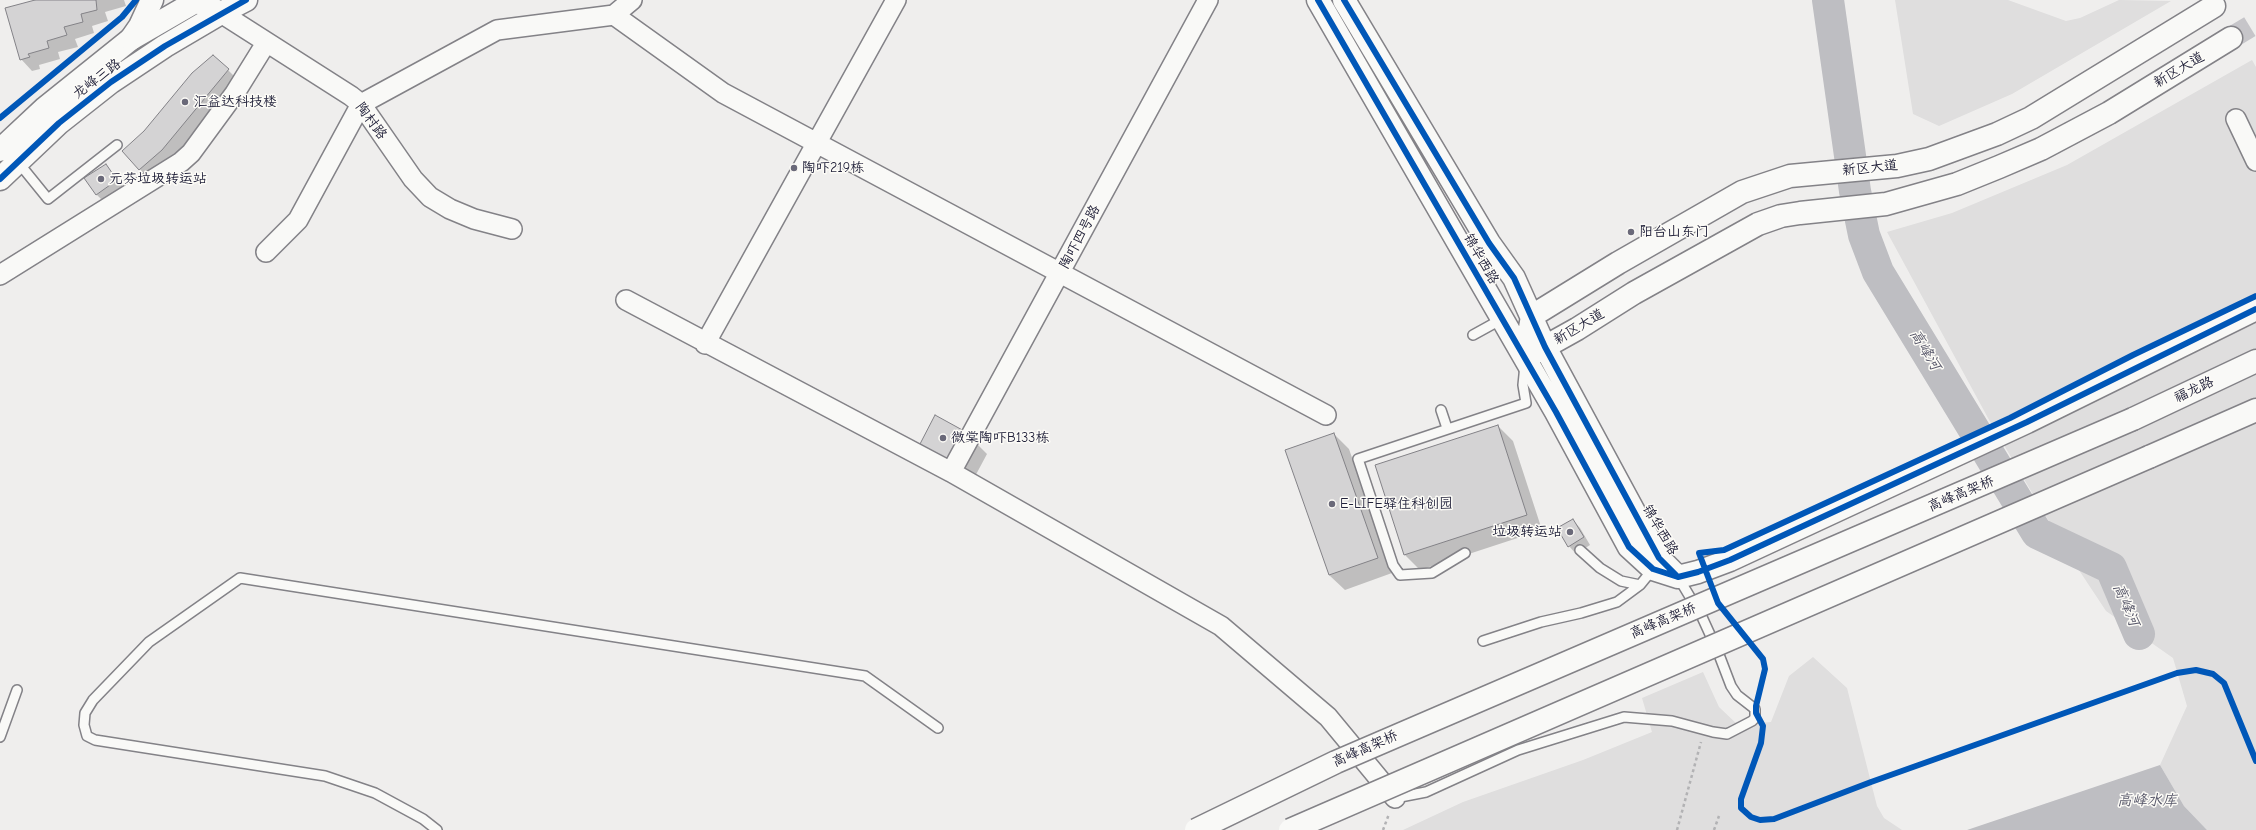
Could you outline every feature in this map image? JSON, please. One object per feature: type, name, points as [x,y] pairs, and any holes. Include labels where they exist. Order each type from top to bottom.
[{"type":"main road","points":[[131,39],[140,26],[152,0]]},
{"type":"main road","name":"龙峰三路","points":[[0,179],[59,123],[111,82],[165,46],[219,7],[246,0]]},
{"type":"main road","name":"锦华西路","points":[[1318,0],[1525,358],[1628,547],[1653,569],[1678,577]]},
{"type":"main road","name":"锦华西路","points":[[1344,0],[1489,243],[1514,278],[1545,347],[1659,558],[1678,577]]},
{"type":"main road","points":[[196,1],[219,7]]},
{"type":"main road","name":"龙峰三路","points":[[0,150],[45,108],[131,39],[196,1]]},
{"type":"main road","name":"新区大道","points":[[1532,316],[1618,263],[1742,192],[1790,176],[1879,168],[1916,162],[1949,152],[1997,134],[2031,118],[2214,6]]},
{"type":"main road","name":"新区大道","points":[[1525,358],[1634,292],[1758,224],[1781,216],[1886,204],[1957,184],[2041,149],[2108,112],[2231,38]]},
{"type":"main road","points":[[1618,263],[1634,292]]},
{"type":"main road","points":[[1678,577],[1698,572],[1730,560],[2027,422],[2256,309]]},
{"type":"main road","points":[[1525,358],[1532,316]]},
{"type":"main road","name":"福龙路","points":[[2132,419],[2256,361]]},
{"type":"main road","points":[[1290,830],[2256,410]]},
{"type":"main road","name":"高峰高架桥","points":[[1196,830],[1336,762],[2132,419]]},
{"type":"street","points":[[266,252],[298,220],[361,104],[497,30],[614,15],[632,0]]},
{"type":"street","points":[[705,344],[818,144],[896,0]]},
{"type":"street","name":"陶吓四号路","points":[[951,472],[1208,0]]},
{"type":"street","name":"陶村路","points":[[219,7],[266,43],[342,90],[361,104],[413,179],[430,197],[450,209],[474,219],[512,229]]},
{"type":"street","points":[[614,15],[723,93],[1061,272],[1326,415]]},
{"type":"street","points":[[0,275],[186,157],[205,136],[235,93],[266,43]]},
{"type":"street","points":[[2236,119],[2256,161]]},
{"type":"street","points":[[626,300],[705,344],[951,472],[1221,626],[1328,717],[1395,798]]},
{"type":"lane","points":[[18,162],[48,199],[116,144]]},
{"type":"lane","points":[[1473,335],[1502,319]]},
{"type":"lane","points":[[1465,553],[1432,573],[1400,575],[1393,565],[1358,458],[1526,403],[1523,384],[1525,358]]},
{"type":"lane","points":[[1441,410],[1447,428]]},
{"type":"lane","points":[[1580,550],[1600,568],[1621,581],[1640,586]]},
{"type":"lane","points":[[1483,641],[1541,622],[1604,607],[1617,602],[1640,586],[1653,569]]},
{"type":"lane","points":[[1395,798],[1426,792],[1518,750],[1624,717],[1672,721],[1713,732],[1727,734],[1752,721],[1755,718],[1755,709],[1737,695],[1731,686],[1702,617],[1678,577]]},
{"type":"lane","points":[[437,830],[423,819],[375,793],[324,776],[95,740],[87,736],[84,725],[85,713],[93,700],[149,642],[240,578],[865,676],[938,728]]},
{"type":"lane","points":[[0,738],[17,690]]},
{"type":"path","points":[[1677,830],[1701,742]]},
{"type":"path","points":[[1714,830],[1719,816]]},
{"type":"shaded area","points":[[1895,0],[2008,0],[2066,21],[2080,18],[2119,0],[2171,1],[2012,94],[1939,126],[1913,114]]},
{"type":"shaded area","points":[[2252,60],[2256,67],[2256,830],[2207,830],[2184,806],[2160,765],[2187,706],[2173,658],[2106,611],[2067,552],[1988,418],[1887,232],[1952,213],[2067,165]]},
{"type":"shaded area","points":[[1813,657],[1847,688],[1877,806],[1884,818],[1902,830],[1403,830],[1463,802],[1583,760],[1652,732],[1642,698],[1703,672],[1719,707],[1738,725],[1771,722],[1789,676]]},
{"type":"water","name":"高峰水库","points":[[2160,765],[2184,806],[2207,830],[1967,830]]},
{"type":"building","points":[[35,0],[96,0],[97,10],[81,14],[83,22],[64,27],[67,35],[47,41],[49,48],[28,54],[30,57],[20,60],[5,8]]},
{"type":"building","name":"汇益达科技楼","points":[[213,55],[229,69],[162,150],[139,170],[122,151],[144,131],[192,73]]},
{"type":"building","name":"元芬垃圾转运站","points":[[106,164],[117,180],[96,195],[84,178]]},
{"type":"building","name":"微棠陶吓B133栋","points":[[935,415],[966,432],[950,461],[920,444]]},
{"type":"building","points":[[1498,425],[1527,515],[1404,555],[1375,465]]},
{"type":"building","name":"E-LIFE驿住科创园","points":[[1334,433],[1378,558],[1329,575],[1285,450]]},
{"type":"building","name":"垃圾转运站","points":[[1573,519],[1584,537],[1568,547],[1557,528]]},
{"type":"waterway","name":"高峰河","points":[[1828,0],[1855,191],[1864,235],[1878,272],[2037,533],[2111,568],[2139,634]]},
{"type":"tunnel","points":[[2231,38],[2256,23]]},
{"type":"cycle path","points":[[0,118],[122,17],[136,0]]},
{"type":"cycle path","points":[[0,179],[59,123],[111,82],[165,46],[246,0]]},
{"type":"cycle path","points":[[1318,0],[1556,412],[1629,547],[1653,569],[1678,577]]},
{"type":"cycle path","points":[[1344,0],[1489,243],[1514,278],[1545,347],[1659,558],[1676,575]]},
{"type":"cycle path","points":[[2256,296],[2133,355],[2010,418],[1724,550],[1699,553],[1718,603],[1763,659],[1765,669],[1756,706],[1756,713],[1763,726],[1761,743],[1741,799],[1741,808],[1751,817],[1760,820],[1774,819],[1871,782],[2177,673],[2196,670],[2213,674],[2224,683],[2256,761]]},
{"type":"cycle path","points":[[1678,577],[1698,572],[1730,560],[2027,422],[2256,309]]},
{"type":"place","name":"汇益达科技楼","points":[[185,102]]},
{"type":"place","name":"陶吓219栋","points":[[794,168]]},
{"type":"place","name":"元芬垃圾转运站","points":[[101,179]]},
{"type":"place","name":"阳台山东门","points":[[1631,232]]},
{"type":"place","name":"微棠陶吓B133栋","points":[[943,438]]},
{"type":"place","name":"E-LIFE驿住科创园","points":[[1332,504]]},
{"type":"place","name":"垃圾转运站","points":[[1570,532]]}]
